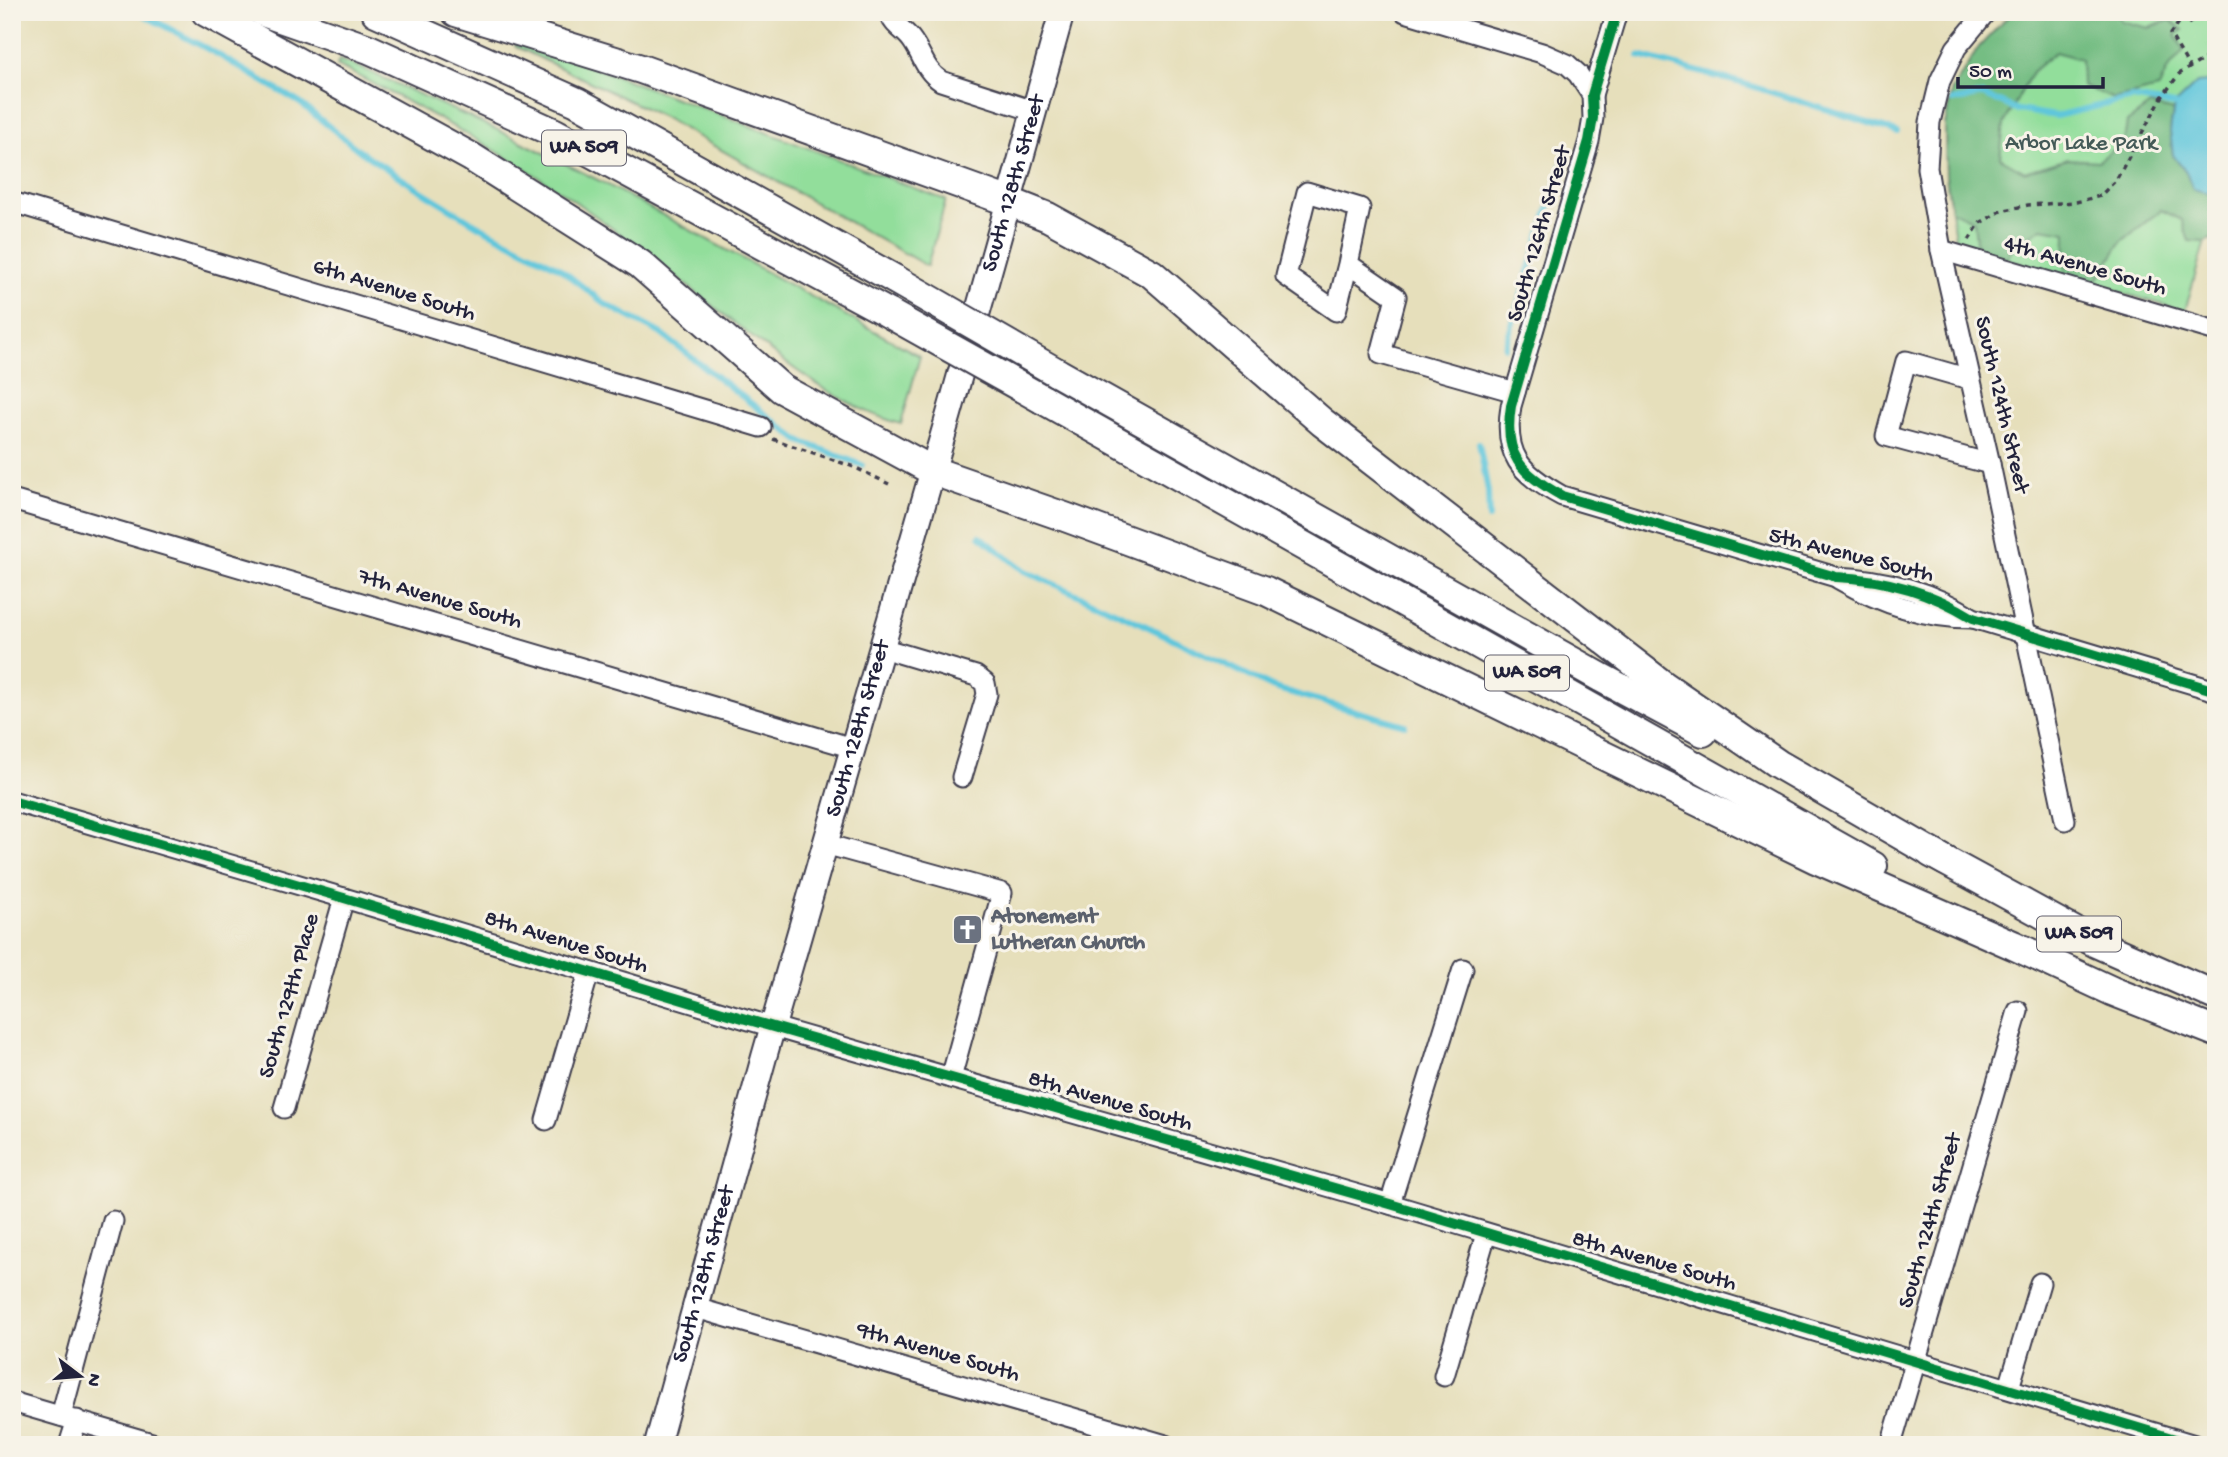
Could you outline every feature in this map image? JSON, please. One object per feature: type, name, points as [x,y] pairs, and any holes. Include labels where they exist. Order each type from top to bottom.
[{"type":"highway","points":[[206,12],[471,157],[640,264],[782,389],[933,471],[1077,521],[1266,592],[1803,853],[2013,945]]},
{"type":"highway","name":"WA 509","points":[[264,12],[369,49],[555,133],[890,314],[2013,945],[2112,991],[2216,1032]]},
{"type":"highway","name":"WA 509","points":[[376,12],[577,102],[1600,677],[2096,943],[2216,996]]},
{"type":"highway","points":[[456,12],[641,69],[1010,202],[1048,217],[1152,274],[1322,422],[1663,685],[1778,764],[1947,861]]},
{"type":"main road","name":"South 128th Street","points":[[657,1445],[772,1026],[1010,202],[1062,12]]},
{"type":"street","points":[[889,12],[891,19],[914,43],[928,70],[941,81],[1034,111]]},
{"type":"street","points":[[1405,12],[1542,53],[1567,64],[1578,74],[1592,95]]},
{"type":"street","name":"South 126th Street","points":[[1522,466],[1511,447],[1508,429],[1515,392],[1589,141],[1593,118],[1592,95],[1617,12]]},
{"type":"street","name":"South 124th Street","points":[[1986,12],[1956,48],[1940,81],[1930,122],[1927,168],[1941,250],[1990,464],[2065,821]]},
{"type":"street","points":[[1307,192],[1360,208],[1348,264],[1336,311],[1286,276],[1307,192]]},
{"type":"street","name":"6th Avenue South","points":[[12,202],[761,427]]},
{"type":"street","name":"4th Avenue South","points":[[1941,250],[2216,331]]},
{"type":"street","points":[[1348,264],[1396,297],[1381,354],[1515,392]]},
{"type":"street","points":[[1969,379],[1906,361],[1886,436],[1990,464]]},
{"type":"street","name":"5th Avenue South","points":[[1522,466],[1539,484],[1562,496],[1836,577],[1865,578],[1913,589],[1949,603],[1973,618],[2216,691]]},
{"type":"street","name":"7th Avenue South","points":[[12,500],[853,748]]},
{"type":"street","points":[[882,648],[976,676],[985,683],[987,694],[962,777]]},
{"type":"street","name":"8th Avenue South","points":[[12,801],[772,1026],[1390,1204],[2195,1445]]},
{"type":"street","points":[[825,844],[1002,893],[951,1078]]},
{"type":"street","name":"South 129th Place","points":[[284,1108],[344,898]]},
{"type":"street","points":[[1390,1204],[1463,969]]},
{"type":"street","points":[[546,1120],[589,972]]},
{"type":"street","name":"South 124th Street","points":[[1891,1445],[2018,1011]]},
{"type":"street","points":[[69,1445],[69,1418],[113,1221]]},
{"type":"street","points":[[1444,1376],[1486,1234]]},
{"type":"street","points":[[2009,1388],[2040,1283]]},
{"type":"street","name":"9th Avenue South","points":[[696,1308],[1166,1445]]},
{"type":"street","points":[[12,1402],[159,1445]]},
{"type":"path","points":[[2190,68],[2170,34],[2184,14],[2191,25]]},
{"type":"path","points":[[1965,257],[1969,241],[1980,223],[2001,211],[2028,205],[2076,202],[2100,196],[2116,180],[2162,97],[2179,75],[2216,52]]},
{"type":"path","points":[[761,427],[772,428],[769,437],[854,467],[889,484]]},
{"type":"green space","name":"Arbor Lake Park","points":[[2012,12],[2216,12],[2216,203],[2185,311],[1956,245],[1946,176],[1945,125],[1952,90],[1979,47]]},
{"type":"green space","points":[[2012,12],[2117,12],[2121,21],[2149,28],[2170,20],[2183,30],[2175,35],[2184,50],[2167,70],[2159,88],[2113,99],[2082,85],[2081,59],[2055,52],[2032,72],[2004,124],[2000,158],[2025,172],[2068,159],[2098,161],[2124,142],[2127,122],[2150,105],[2173,111],[2170,131],[2173,155],[2187,174],[2193,189],[2216,195],[2216,237],[2205,242],[2189,241],[2182,220],[2161,210],[2122,241],[2094,285],[2065,277],[2066,232],[2042,228],[2014,247],[2006,260],[1977,251],[1974,221],[1951,210],[1946,176],[1945,125],[1952,90],[1979,47]]},
{"type":"green space","points":[[515,40],[524,41],[946,200],[927,266],[661,116],[515,46]]},
{"type":"green space","points":[[339,60],[500,131],[606,184],[920,356],[901,424],[852,404],[804,376],[560,191],[466,134],[337,65]]},
{"type":"water","points":[[2216,81],[2216,195],[2193,189],[2187,174],[2173,155],[2170,131],[2174,105],[2197,83]]},
{"type":"waterway","points":[[138,12],[300,103],[361,152],[415,187],[477,225],[558,267],[605,304],[660,333],[800,441],[862,465]]},
{"type":"waterway","points":[[1639,56],[1745,84],[1897,132]]},
{"type":"waterway","points":[[1952,101],[1983,95],[2018,110],[2056,116],[2132,98],[2174,105]]},
{"type":"waterway","points":[[1505,347],[1563,163]]},
{"type":"waterway","points":[[1479,443],[1488,491],[1489,518]]},
{"type":"waterway","points":[[980,536],[1023,570],[1274,688],[1405,725]]},
{"type":"cycle path","points":[[1617,12],[1592,95],[1593,118],[1589,141],[1511,406],[1510,437],[1513,450],[1525,470],[1562,496],[1836,577],[1908,588],[1973,618],[2216,691]]},
{"type":"cycle path","points":[[12,801],[749,1020],[1390,1204],[2195,1445]]},
{"type":"place","name":"Atonement Lutheran Church","points":[[968,930]]}]
